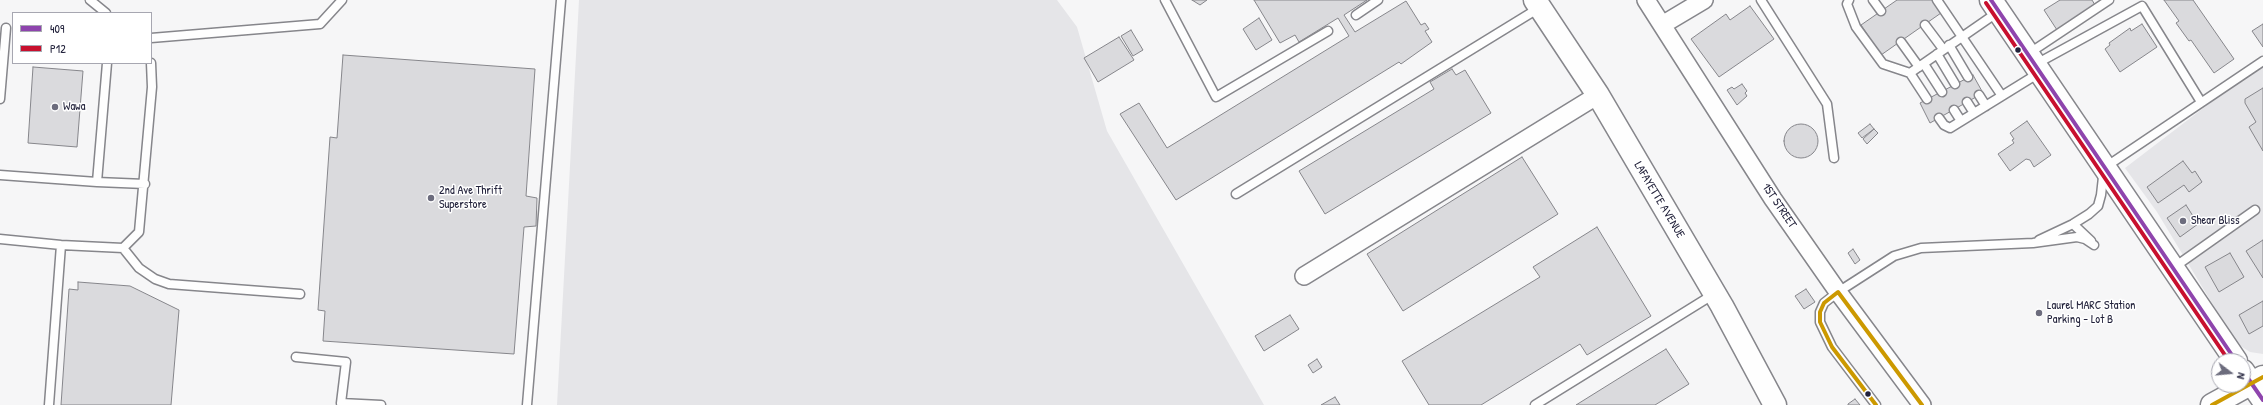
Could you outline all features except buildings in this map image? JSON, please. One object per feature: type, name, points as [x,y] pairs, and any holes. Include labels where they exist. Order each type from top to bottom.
[{"type":"street","name":"1ST STREET","points":[[1646,0],[1773,199],[1838,292],[1922,405]]},
{"type":"street","points":[[1662,25],[1704,0]]},
{"type":"street","name":"LAFAYETTE AVENUE","points":[[1537,4],[1598,95],[1715,293],[1775,405]]},
{"type":"street","points":[[1994,6],[2230,353]]},
{"type":"street","points":[[1304,276],[1598,95]]},
{"type":"street","points":[[2212,405],[2255,383]]},
{"type":"lane","points":[[90,0],[105,12]]},
{"type":"lane","points":[[152,38],[320,24],[342,0]]},
{"type":"lane","points":[[527,405],[561,0]]},
{"type":"lane","points":[[1165,0],[1216,97],[1328,30]]},
{"type":"lane","points":[[1356,15],[1378,0]]},
{"type":"lane","points":[[1760,0],[1827,104],[1834,158]]},
{"type":"lane","points":[[1849,0],[1846,4],[1856,27],[1883,64],[1910,73],[1927,99]]},
{"type":"lane","points":[[1873,0],[1881,11]]},
{"type":"lane","points":[[1937,0],[2002,96]]},
{"type":"lane","points":[[1939,118],[1944,125],[1950,128],[2002,96],[2034,64],[2108,0]]},
{"type":"lane","points":[[1236,194],[1537,4]]},
{"type":"lane","points":[[1910,73],[1962,36],[1994,6]]},
{"type":"lane","points":[[2034,64],[2142,6],[2201,102]]},
{"type":"lane","points":[[1925,25],[1943,49],[1968,77]]},
{"type":"lane","points":[[0,99],[2,54],[6,28]]},
{"type":"lane","points":[[1900,42],[1922,65],[1942,92]]},
{"type":"lane","points":[[1943,49],[1955,84]]},
{"type":"lane","points":[[2033,243],[2073,224],[2089,214],[2098,206],[2101,195],[2104,168],[2263,61]]},
{"type":"lane","points":[[97,182],[107,64]]},
{"type":"lane","points":[[0,239],[61,245],[123,248],[139,232],[145,184],[152,87],[151,64]]},
{"type":"lane","points":[[1979,95],[1986,106]]},
{"type":"lane","points":[[1967,102],[1974,113]]},
{"type":"lane","points":[[1954,110],[1961,121]]},
{"type":"lane","points":[[0,175],[145,184]]},
{"type":"lane","points":[[2172,268],[2255,210]]},
{"type":"lane","points":[[1876,405],[1832,347],[1820,322],[1820,312],[1824,303],[1838,292],[1894,256],[1921,248],[2033,243],[2077,237],[2085,239],[2094,245],[2086,235],[2073,224]]},
{"type":"lane","points":[[49,405],[61,245]]},
{"type":"lane","points":[[123,248],[139,268],[154,279],[169,284],[300,294]]},
{"type":"lane","points":[[1535,405],[1715,293]]},
{"type":"lane","points":[[296,357],[346,362],[341,404],[381,405]]},
{"type":"shaded area","points":[[579,0],[1057,0],[1077,27],[1107,131],[1264,405],[557,405]]},
{"type":"shaded area","points":[[2263,67],[2263,354],[2250,352],[2236,343],[2157,212],[2125,168],[2227,90]]},
{"type":"transit line","name":"409","points":[[1991,0],[2231,353]]},
{"type":"transit line","name":"P12","points":[[1986,3],[2224,353]]},
{"type":"transit line","points":[[1876,405],[1832,347],[1820,322],[1820,312],[1824,303],[1838,292],[1922,405]]},
{"type":"transit line","points":[[2212,405],[2263,377]]},
{"type":"transit line","name":"409","points":[[2251,383],[2263,400]]},
{"type":"place","name":"Wawa","points":[[55,107]]},
{"type":"place","name":"2nd Ave Thrift Superstore","points":[[431,198]]},
{"type":"place","name":"Shear Bliss","points":[[2183,221]]},
{"type":"place","name":"Laurel MARC Station Parking - Lot B","points":[[2039,313]]}]
